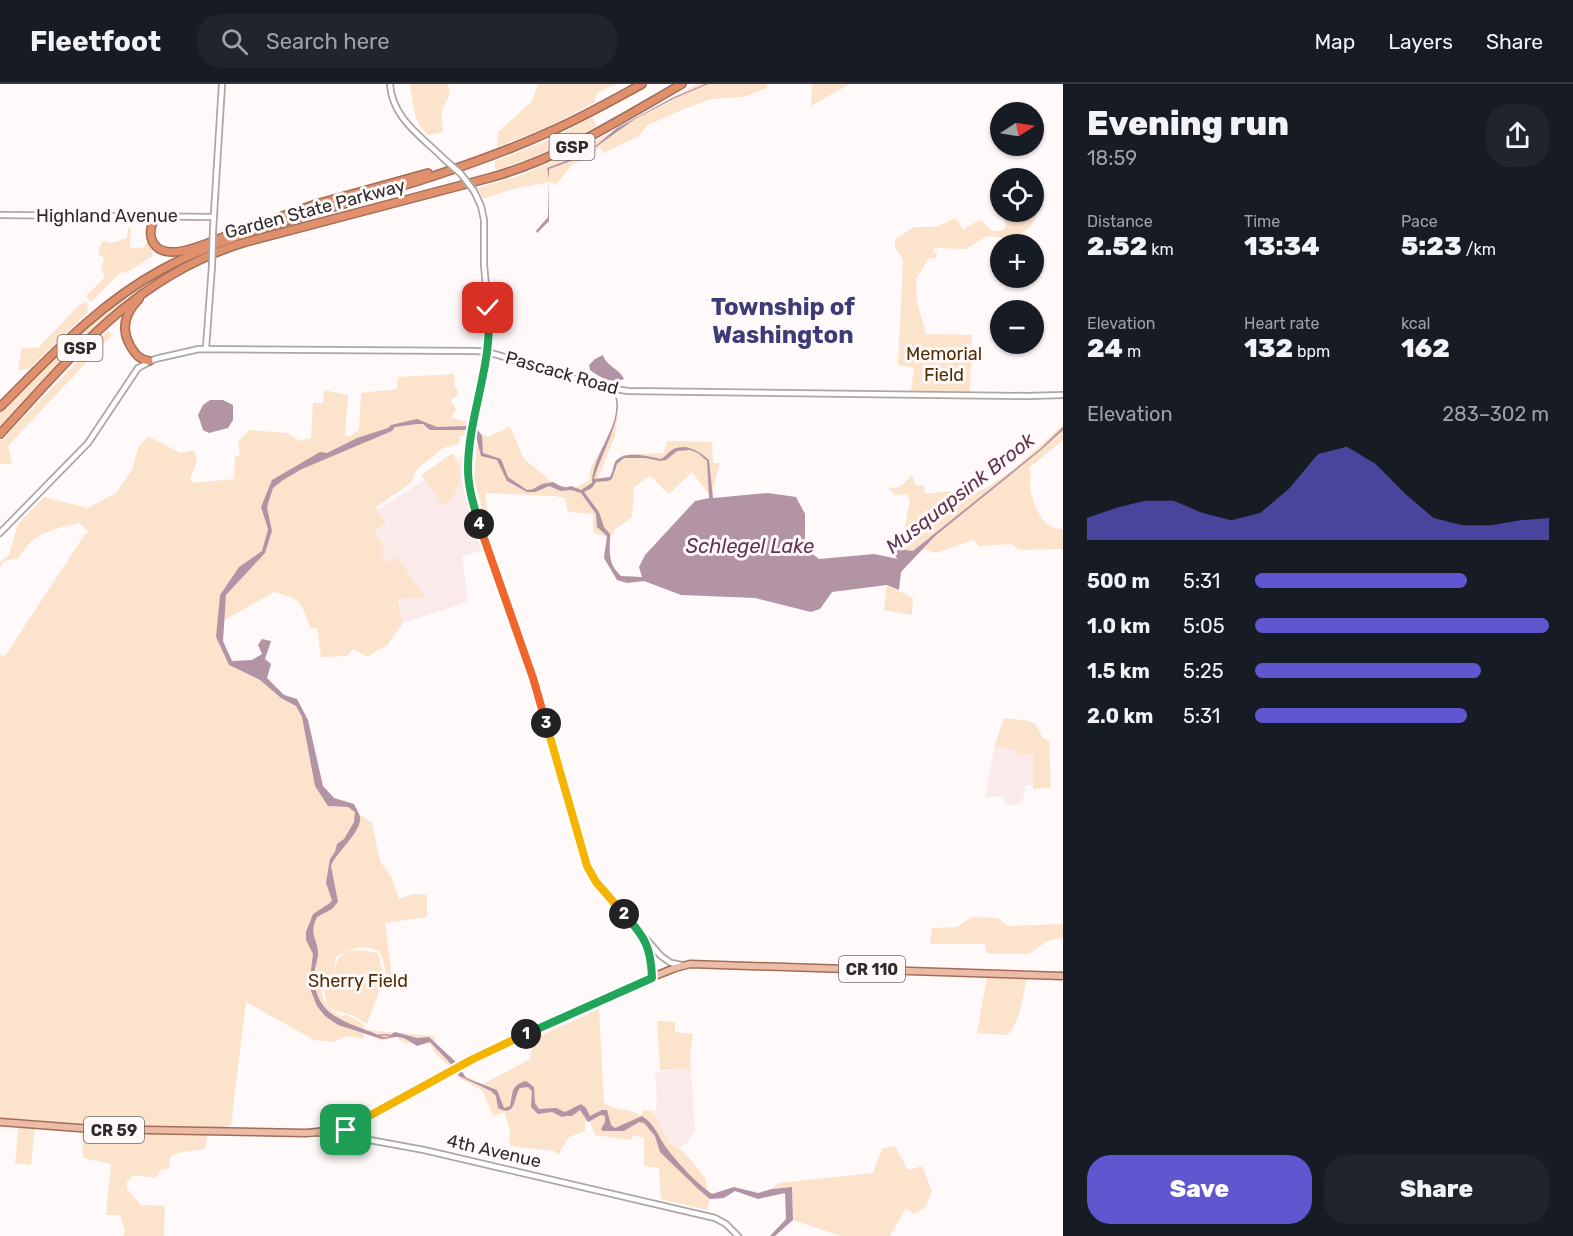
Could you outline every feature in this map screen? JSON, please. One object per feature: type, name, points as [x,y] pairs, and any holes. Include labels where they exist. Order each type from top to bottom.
[{"type":"highway","name":"Garden State Parkway","points":[[120,294],[169,266],[235,237],[388,191],[514,147],[561,127],[642,84]]},
{"type":"highway","name":"Garden State Parkway","points":[[0,434],[105,323],[137,296],[171,273],[208,255],[246,242],[528,166],[584,141],[682,84]]},
{"type":"highway","name":"Garden State Parkway","points":[[0,408],[81,327],[129,286],[168,263],[237,232],[316,204],[514,147]]},
{"type":"highway","points":[[155,217],[150,230],[151,237],[156,247],[166,252],[189,249],[237,232]]},
{"type":"highway","points":[[149,361],[140,358],[129,343],[125,332],[126,317],[139,299],[171,273]]},
{"type":"main road","points":[[206,348],[222,84]]},
{"type":"main road","points":[[390,84],[392,99],[403,120],[461,174],[474,191],[481,206],[489,319],[488,352],[472,425],[468,478],[473,503],[492,564],[535,685],[587,866],[596,882],[667,961],[682,966]]},
{"type":"main road","name":"Highland Avenue","points":[[0,215],[214,217]]},
{"type":"main road","name":"Pascack Road","points":[[149,361],[206,348],[446,349],[488,352],[621,391],[1027,396],[1063,394]]},
{"type":"main road","points":[[0,533],[88,442],[136,371],[149,361]]},
{"type":"main road","points":[[642,934],[650,953],[652,978]]},
{"type":"main road","name":"CR 110","points":[[682,966],[698,964],[1063,976]]},
{"type":"main road","points":[[343,1127],[369,1116],[468,1062],[682,966]]},
{"type":"main road","name":"CR 59","points":[[0,1122],[92,1129],[268,1133],[312,1133],[343,1127]]},
{"type":"main road","name":"4th Avenue","points":[[343,1127],[354,1136],[364,1139],[424,1150],[715,1218],[726,1224],[738,1236]]},
{"type":"main road","points":[[312,1133],[354,1136]]},
{"type":"shaded area","points":[[469,451],[468,478],[487,549],[462,556],[468,602],[403,623],[397,557],[389,563],[379,550],[384,547],[374,532],[386,523],[378,510]]},
{"type":"shaded area","points":[[1004,718],[1034,723],[1038,726],[1042,738],[1049,741],[1046,785],[1026,785],[1023,799],[1017,805],[1010,806],[1005,804],[1003,797],[985,797],[995,745]]},
{"type":"shaded area","points":[[691,1069],[695,1131],[687,1143],[678,1148],[669,1143],[653,1115],[657,1106],[655,1072]]},
{"type":"green space","points":[[410,84],[448,84],[449,96],[442,114],[443,132],[429,135],[424,131],[417,119]]},
{"type":"green space","points":[[538,84],[617,84],[597,93],[595,102],[548,127],[497,147],[498,132],[532,101]]},
{"type":"green space","points":[[697,84],[767,84],[767,88],[743,97],[712,99],[648,125],[639,136],[604,153],[600,148],[571,166],[556,185],[550,182],[509,190],[483,199],[478,188],[519,176],[576,152]]},
{"type":"green space","points":[[812,84],[850,84],[811,106]]},
{"type":"green space","points":[[593,117],[596,126],[584,133],[535,156],[495,170],[495,161],[554,138]]},
{"type":"green space","name":"Memorial Field","points":[[956,218],[963,229],[980,220],[993,231],[1001,231],[1007,226],[1005,222],[1034,222],[1020,234],[990,234],[990,236],[966,249],[935,248],[933,253],[937,252],[936,258],[930,258],[931,255],[916,279],[917,301],[926,334],[972,335],[970,392],[911,391],[914,368],[898,365],[903,260],[895,247],[895,239],[914,227],[936,227]]},
{"type":"green space","points":[[131,228],[130,248],[142,248],[149,241],[153,256],[127,272],[120,273],[91,302],[86,296],[105,277],[101,269],[104,258],[99,255],[99,248],[103,241],[111,243],[127,238],[128,229]]},
{"type":"green space","points":[[169,268],[171,270],[121,304],[74,348],[0,429],[0,412],[60,353],[122,299]]},
{"type":"green space","points":[[87,302],[88,311],[84,316],[29,369],[18,370],[22,348],[38,348],[80,304]]},
{"type":"green space","points":[[108,330],[112,335],[8,446],[12,464],[0,464],[0,442]]},
{"type":"green space","name":"Sherry Field","points":[[454,374],[455,387],[459,393],[451,401],[456,409],[451,418],[467,421],[464,436],[460,436],[459,444],[443,448],[417,469],[411,483],[376,507],[386,523],[374,532],[385,547],[380,551],[389,563],[397,557],[425,597],[398,599],[403,623],[387,645],[367,657],[353,649],[347,656],[321,657],[317,628],[311,629],[300,603],[291,597],[274,592],[223,621],[226,595],[265,553],[272,531],[266,522],[268,529],[262,551],[239,567],[220,595],[216,637],[229,665],[260,680],[281,698],[296,705],[302,717],[328,806],[348,807],[372,823],[380,861],[392,878],[399,899],[413,894],[427,895],[427,917],[385,923],[392,977],[387,981],[379,951],[357,948],[346,951],[336,957],[334,973],[342,954],[357,950],[378,953],[384,978],[367,1024],[328,1005],[324,981],[334,977],[323,979],[324,1001],[335,1013],[341,1016],[347,1015],[363,1024],[366,1030],[434,1036],[436,1045],[452,1064],[449,1066],[435,1053],[430,1043],[404,1043],[396,1037],[382,1041],[365,1034],[362,1039],[347,1036],[334,1042],[314,1040],[246,1002],[231,1125],[208,1132],[205,1149],[177,1153],[170,1157],[169,1169],[162,1169],[155,1178],[134,1175],[127,1182],[127,1189],[141,1205],[165,1206],[164,1236],[123,1236],[125,1232],[120,1215],[106,1215],[111,1164],[83,1158],[82,1129],[35,1125],[31,1165],[15,1163],[19,1124],[0,1122],[0,655],[5,656],[85,534],[90,533],[79,523],[52,530],[30,543],[19,558],[4,561],[0,567],[0,562],[9,555],[18,524],[44,497],[88,508],[116,493],[132,470],[138,448],[148,436],[180,453],[194,450],[197,461],[190,479],[194,483],[234,479],[235,457],[240,455],[238,442],[249,430],[288,433],[299,441],[311,438],[313,403],[323,403],[324,390],[348,395],[345,436],[350,436],[359,430],[361,393],[397,389],[398,377]]},
{"type":"green space","points":[[618,414],[615,436],[597,480],[610,478],[622,455],[664,453],[667,441],[712,442],[713,463],[720,463],[712,492],[707,492],[692,472],[669,494],[650,476],[634,487],[632,517],[614,530],[611,538],[593,533],[593,514],[568,512],[565,498],[485,493],[487,511],[483,512],[474,479],[478,432],[488,437],[510,427],[524,459],[552,484],[575,488],[590,480],[590,469]]},
{"type":"green space","points":[[1063,425],[1063,440],[1029,468],[1030,489],[1035,505],[1045,522],[1050,526],[1063,529],[1063,549],[1019,550],[1011,544],[979,546],[973,540],[936,553],[923,549],[912,551],[900,549],[910,501],[906,494],[895,495],[888,489],[901,486],[912,475],[916,486],[924,485],[925,494],[952,491],[954,498],[968,496],[982,490],[1012,470]]},
{"type":"green space","points":[[451,454],[457,461],[460,475],[454,494],[444,506],[422,476]]},
{"type":"green space","points":[[887,585],[913,598],[912,615],[884,610]]},
{"type":"green space","points":[[1004,718],[1032,723],[1042,738],[1049,741],[1051,787],[1033,789],[1034,754],[1018,755],[1017,751],[995,745]]},
{"type":"green space","points":[[972,917],[998,918],[1008,926],[1063,924],[1063,938],[1049,940],[1029,954],[987,954],[985,944],[930,944],[932,928],[957,927]]},
{"type":"green space","points":[[987,976],[1027,977],[1018,1016],[1012,1030],[1007,1035],[977,1033]]},
{"type":"green space","points":[[599,1009],[604,1102],[612,1107],[632,1111],[641,1116],[643,1110],[652,1111],[669,1143],[684,1152],[705,1178],[710,1199],[707,1210],[661,1199],[659,1168],[644,1166],[644,1138],[634,1135],[630,1140],[595,1135],[589,1120],[585,1122],[585,1131],[569,1137],[558,1155],[554,1151],[516,1147],[509,1144],[510,1130],[504,1112],[493,1116],[483,1091],[457,1076],[461,1074],[483,1084],[530,1059],[533,1039]]},
{"type":"green space","points":[[657,1021],[675,1022],[675,1032],[693,1034],[690,1054],[691,1069],[660,1070]]},
{"type":"green space","points":[[895,1146],[908,1170],[922,1166],[932,1191],[925,1208],[914,1214],[906,1208],[890,1236],[841,1236],[793,1220],[792,1187],[772,1189],[778,1183],[873,1173],[882,1149]]},
{"type":"water","points":[[708,84],[635,119],[582,157],[549,169],[549,179],[547,168],[587,153],[617,128],[672,98]]},
{"type":"water","points":[[549,179],[549,221],[537,233],[536,231],[548,217]]},
{"type":"water","points":[[603,355],[624,379],[615,381],[607,379],[590,370],[589,365]]},
{"type":"water","name":"Schlegel Lake","points":[[615,395],[618,402],[615,423],[594,479],[610,477],[615,462],[624,456],[636,455],[660,459],[677,448],[692,449],[709,460],[713,498],[768,493],[796,497],[805,514],[805,548],[819,559],[874,554],[898,559],[892,553],[900,549],[913,551],[1040,449],[1063,427],[1063,430],[1041,450],[935,536],[901,572],[899,590],[887,585],[832,592],[820,609],[811,612],[755,598],[681,595],[644,581],[627,583],[617,580],[604,558],[607,536],[597,527],[596,514],[581,493],[571,490],[561,491],[549,486],[535,492],[527,492],[507,481],[497,460],[481,456],[475,432],[430,430],[423,424],[395,427],[392,431],[302,469],[273,488],[267,507],[272,531],[265,553],[226,595],[223,641],[232,661],[252,660],[262,654],[258,645],[262,639],[271,641],[265,659],[271,664],[267,678],[284,695],[297,699],[308,720],[323,786],[334,798],[354,804],[360,817],[357,829],[331,866],[338,902],[332,909],[317,917],[313,929],[318,948],[314,977],[316,991],[328,1011],[337,1018],[383,1037],[395,1032],[417,1038],[429,1037],[457,1063],[466,1078],[497,1090],[504,1108],[510,1106],[512,1094],[517,1085],[526,1081],[534,1087],[535,1103],[539,1109],[556,1108],[565,1112],[581,1104],[590,1116],[607,1110],[611,1125],[615,1128],[642,1116],[654,1127],[668,1150],[683,1168],[712,1194],[734,1187],[758,1193],[792,1187],[793,1220],[775,1236],[770,1236],[786,1219],[785,1193],[758,1199],[735,1191],[724,1198],[710,1199],[660,1152],[655,1136],[644,1123],[639,1122],[624,1131],[603,1131],[601,1129],[605,1116],[601,1115],[588,1122],[580,1110],[572,1116],[562,1117],[552,1112],[538,1114],[531,1107],[532,1091],[528,1087],[520,1088],[511,1108],[504,1110],[498,1108],[496,1096],[491,1091],[459,1076],[452,1065],[430,1042],[417,1046],[401,1036],[382,1039],[338,1025],[325,1016],[317,1006],[309,986],[313,954],[306,940],[306,932],[313,914],[332,900],[326,883],[330,859],[337,844],[344,839],[354,822],[355,812],[348,807],[328,806],[315,786],[302,717],[296,706],[281,698],[260,680],[229,665],[216,637],[220,595],[239,567],[262,551],[268,529],[261,507],[272,480],[320,452],[327,453],[391,425],[417,419],[437,427],[466,426],[478,430],[482,436],[483,453],[501,459],[508,477],[527,490],[553,482],[562,487],[571,486],[581,490],[592,483],[597,460],[612,428],[616,406]],"holes":[[[690,450],[698,453],[707,461],[709,498],[695,501],[645,555],[639,567],[642,577],[621,576],[611,562],[610,534],[604,527],[599,512],[584,492],[592,488],[596,482],[612,479],[617,464],[624,458],[660,461],[666,460],[677,451]]]},
{"type":"water","points":[[210,400],[223,400],[233,405],[233,420],[228,428],[209,433],[203,430],[198,415],[203,405]]},
{"type":"waterway","points":[[617,381],[617,386]]},
{"type":"waterway","name":"Musquapsink Brook","points":[[379,1035],[389,1035]]},
{"type":"waterway","name":"Musquapsink Brook","points":[[397,1036],[407,1038]]},
{"type":"district","name":"Township of Washington","points":[[783,321]]},
{"type":"route","points":[[346,1130],[343,1127],[369,1116],[473,1059],[652,978],[650,953],[642,934],[589,872],[533,678],[492,564],[471,494],[468,478],[469,451],[475,410],[488,352],[488,308]]}]
